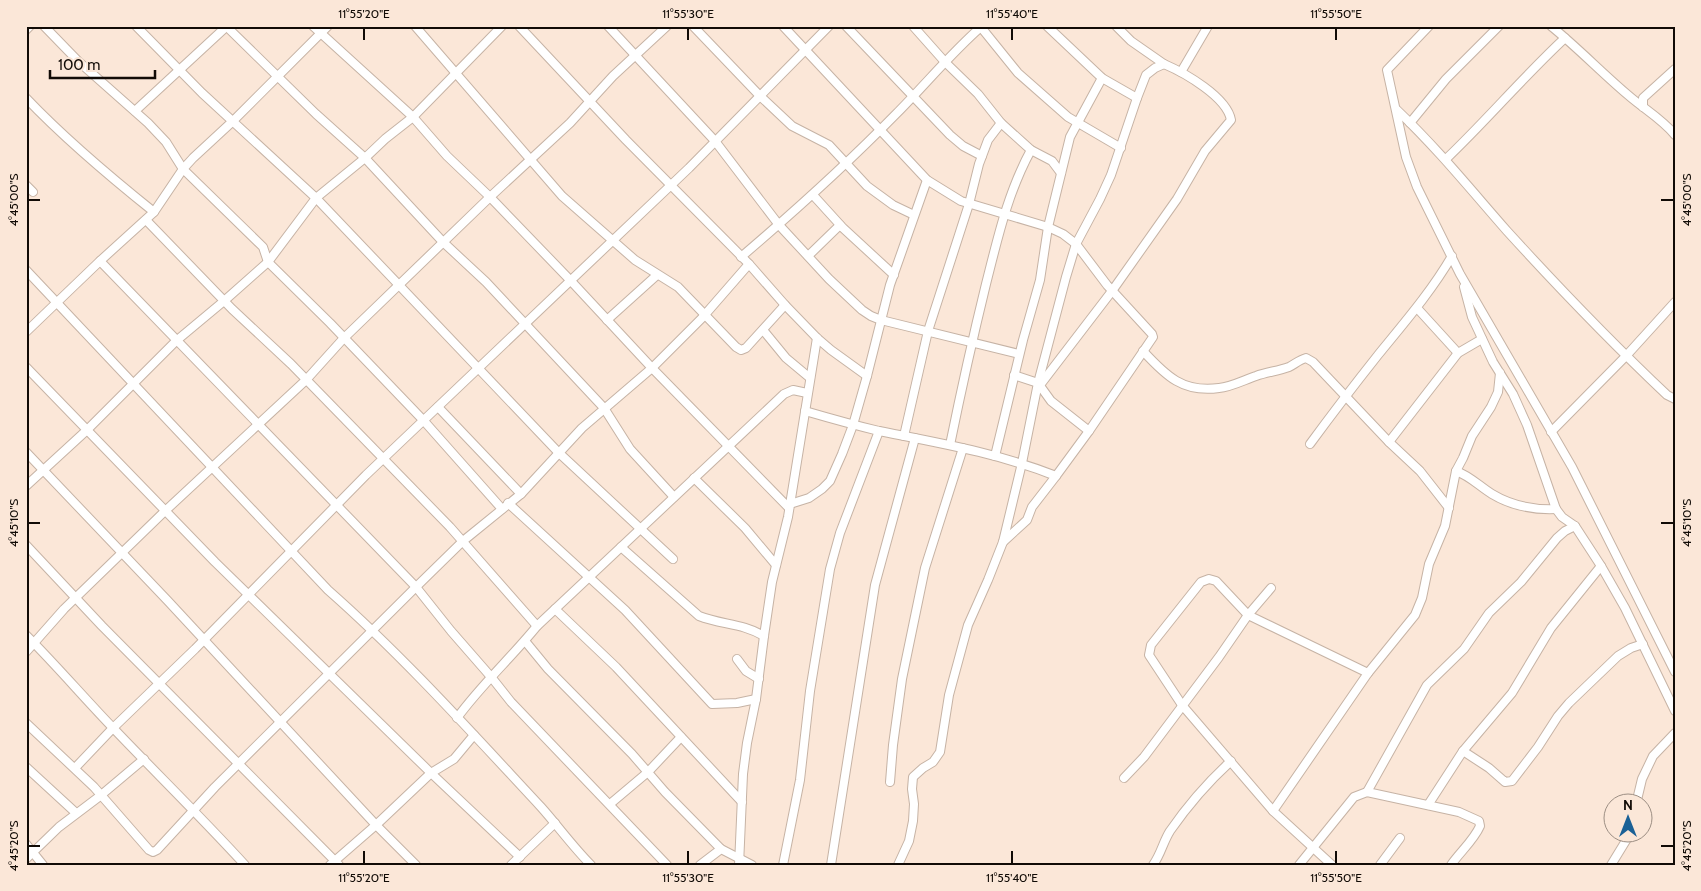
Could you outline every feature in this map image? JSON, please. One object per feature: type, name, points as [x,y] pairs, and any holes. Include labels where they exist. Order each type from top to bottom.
[{"type":"street","points":[[26,30],[30,26]]},
{"type":"street","points":[[44,26],[78,61],[136,111],[166,142],[183,168],[262,247],[268,262],[330,323],[343,339],[505,506],[625,610],[712,704],[737,703],[756,699]]},
{"type":"street","points":[[136,26],[233,122],[316,198],[558,452],[673,559]]},
{"type":"street","points":[[136,111],[226,26],[277,77],[364,158],[443,242],[486,282],[526,324],[604,408],[630,449],[674,497]]},
{"type":"street","points":[[313,26],[413,117],[447,156],[490,197],[652,368],[789,506]]},
{"type":"street","points":[[26,332],[154,212],[183,168],[233,122],[328,26]]},
{"type":"street","points":[[415,26],[455,75],[514,139],[562,196],[635,260],[678,287],[736,347],[741,350],[746,348],[785,305]]},
{"type":"street","points":[[26,486],[87,430],[176,341],[268,262],[316,198],[384,139],[413,117],[502,26]]},
{"type":"street","points":[[519,26],[670,186],[749,264],[817,338],[866,376]]},
{"type":"street","points":[[608,26],[715,142],[779,225],[862,310],[881,320],[1019,354]]},
{"type":"street","points":[[26,652],[64,609],[165,510],[306,380],[343,339],[490,197],[570,123],[614,76],[666,26]]},
{"type":"street","points":[[693,26],[760,96],[792,126],[829,145],[867,186],[893,205],[914,215]]},
{"type":"street","points":[[783,26],[927,180],[961,201],[1048,227],[1063,234],[1076,244],[1112,291],[1152,334],[1152,338],[1089,431],[1032,507],[1026,520],[1002,542]]},
{"type":"street","points":[[75,768],[337,504],[670,186],[829,26]]},
{"type":"street","points":[[846,26],[876,60],[962,146],[982,156]]},
{"type":"street","points":[[913,26],[945,62],[978,94],[1001,123],[1031,150],[1052,161],[1061,173]]},
{"type":"street","points":[[1047,26],[1102,78],[1137,98]]},
{"type":"street","points":[[1039,384],[1112,291],[1176,198],[1205,151],[1232,120],[1230,114],[1219,100],[1181,72],[1164,64],[1131,41],[1116,26]]},
{"type":"street","points":[[1181,72],[1208,26]]},
{"type":"street","points":[[1429,26],[1387,70],[1406,157],[1417,187],[1460,274],[1590,502],[1675,672]]},
{"type":"street","points":[[1410,123],[1446,79],[1499,26]]},
{"type":"street","points":[[1550,26],[1643,107],[1657,116],[1675,136]]},
{"type":"street","points":[[741,257],[813,195],[981,27],[1018,74],[1077,123],[1121,148]]},
{"type":"street","points":[[1446,159],[1472,134],[1508,94],[1566,38]]},
{"type":"street","points":[[898,865],[908,841],[913,821],[913,777],[922,768],[933,762],[940,752],[949,695],[968,625],[1002,542],[1039,384],[1076,244],[1112,175],[1146,75],[1164,64]]},
{"type":"street","points":[[1643,107],[1643,98],[1675,69]]},
{"type":"street","points":[[995,456],[1019,354],[1040,280],[1048,227],[1070,137],[1102,78]]},
{"type":"street","points":[[1630,96],[1643,98]]},
{"type":"street","points":[[26,98],[58,131],[103,171],[154,212]]},
{"type":"street","points":[[1397,110],[1446,159],[1538,265],[1626,356],[1667,396],[1675,399]]},
{"type":"street","points":[[904,436],[928,331],[969,204],[982,156],[988,140],[1001,123]]},
{"type":"street","points":[[950,445],[972,342],[1004,214],[1018,173],[1031,150]]},
{"type":"street","points":[[789,506],[809,498],[830,481],[853,425],[894,274],[927,180]]},
{"type":"street","points":[[26,185],[33,192]]},
{"type":"street","points":[[813,195],[840,225],[894,274]]},
{"type":"street","points":[[146,220],[224,301],[306,380],[463,542],[537,626]]},
{"type":"street","points":[[808,256],[840,225]]},
{"type":"street","points":[[1310,444],[1436,283],[1452,256]]},
{"type":"street","points":[[100,261],[416,587],[451,632],[511,702],[667,865]]},
{"type":"street","points":[[26,723],[75,768],[149,850],[153,852],[157,850],[193,809],[239,762],[281,723],[416,587],[463,542],[521,494],[558,452],[604,408],[652,368],[705,315],[749,264]]},
{"type":"street","points":[[26,270],[328,590],[373,631],[474,735],[591,865]]},
{"type":"street","points":[[1460,274],[1472,317],[1500,373],[1514,394],[1528,424],[1556,509],[1562,517],[1575,526],[1626,608],[1675,711]]},
{"type":"street","points":[[607,320],[657,275]]},
{"type":"street","points":[[1551,432],[1626,356],[1675,302]]},
{"type":"street","points":[[1417,308],[1458,353]]},
{"type":"street","points":[[763,330],[786,358],[810,378]]},
{"type":"street","points":[[739,862],[743,774],[776,565],[789,506],[817,338]]},
{"type":"street","points":[[1389,442],[1458,353],[1482,339]]},
{"type":"street","points":[[1143,351],[1164,373],[1183,385],[1199,388],[1220,388],[1259,374],[1292,366],[1300,359],[1306,358],[1313,362],[1389,442],[1420,471],[1449,508]]},
{"type":"street","points":[[26,367],[248,594],[431,773],[520,856]]},
{"type":"street","points":[[1272,811],[1368,673],[1415,615],[1422,598],[1429,564],[1445,526],[1456,471],[1464,458],[1472,436],[1498,392],[1500,373]]},
{"type":"street","points":[[1014,375],[1039,384],[1051,401],[1089,431]]},
{"type":"street","points":[[457,718],[475,694],[492,678],[537,626],[784,394],[793,390],[807,393]]},
{"type":"street","points":[[438,407],[521,494]]},
{"type":"street","points":[[805,411],[853,425],[995,456],[1022,463],[1056,476]]},
{"type":"street","points":[[783,865],[800,780],[810,690],[830,569],[840,533],[879,431]]},
{"type":"street","points":[[831,865],[875,585],[915,438]]},
{"type":"street","points":[[890,782],[902,679],[925,568],[963,448]]},
{"type":"street","points":[[26,452],[123,553],[376,825],[416,865]]},
{"type":"street","points":[[1456,471],[1467,475],[1493,495],[1513,503],[1528,508],[1556,509]]},
{"type":"street","points":[[694,478],[745,528],[776,565]]},
{"type":"street","points":[[1367,792],[1427,685],[1464,649],[1488,613],[1521,582],[1557,538],[1575,526]]},
{"type":"street","points":[[26,545],[77,597],[102,626],[239,762],[335,863],[431,773],[454,759],[474,735]]},
{"type":"street","points":[[621,547],[699,616],[708,620],[751,628],[764,636]]},
{"type":"street","points":[[1428,805],[1464,751],[1512,693],[1551,628],[1601,566]]},
{"type":"street","points":[[1332,865],[1272,811],[1182,705],[1150,655],[1151,645],[1201,582],[1209,579],[1216,581],[1248,615],[1368,673]]},
{"type":"street","points":[[1124,778],[1144,757],[1248,615],[1271,588]]},
{"type":"street","points":[[556,609],[616,667],[742,802]]},
{"type":"street","points":[[26,635],[245,865]]},
{"type":"street","points":[[525,641],[548,669],[632,754],[721,849],[739,862],[752,865]]},
{"type":"street","points":[[1464,751],[1489,768],[1505,782],[1512,781],[1569,703],[1618,656],[1631,648],[1643,644]]},
{"type":"street","points":[[737,660],[746,672],[759,679]]},
{"type":"street","points":[[1638,794],[1642,779],[1653,756],[1675,733]]},
{"type":"street","points":[[610,804],[648,772],[681,737]]},
{"type":"street","points":[[26,859],[59,827],[144,759]]},
{"type":"street","points":[[1152,865],[1158,858],[1169,833],[1185,810],[1206,783],[1231,761]]},
{"type":"street","points":[[26,766],[76,813]]},
{"type":"street","points":[[1299,865],[1312,846],[1354,797],[1367,792],[1460,812],[1479,821],[1480,826],[1477,833],[1459,852],[1451,865]]},
{"type":"street","points":[[511,865],[555,823]]},
{"type":"street","points":[[1380,865],[1400,838]]},
{"type":"street","points":[[26,844],[43,865]]},
{"type":"street","points":[[1611,865],[1624,844]]},
{"type":"street","points":[[700,865],[721,849]]}]
